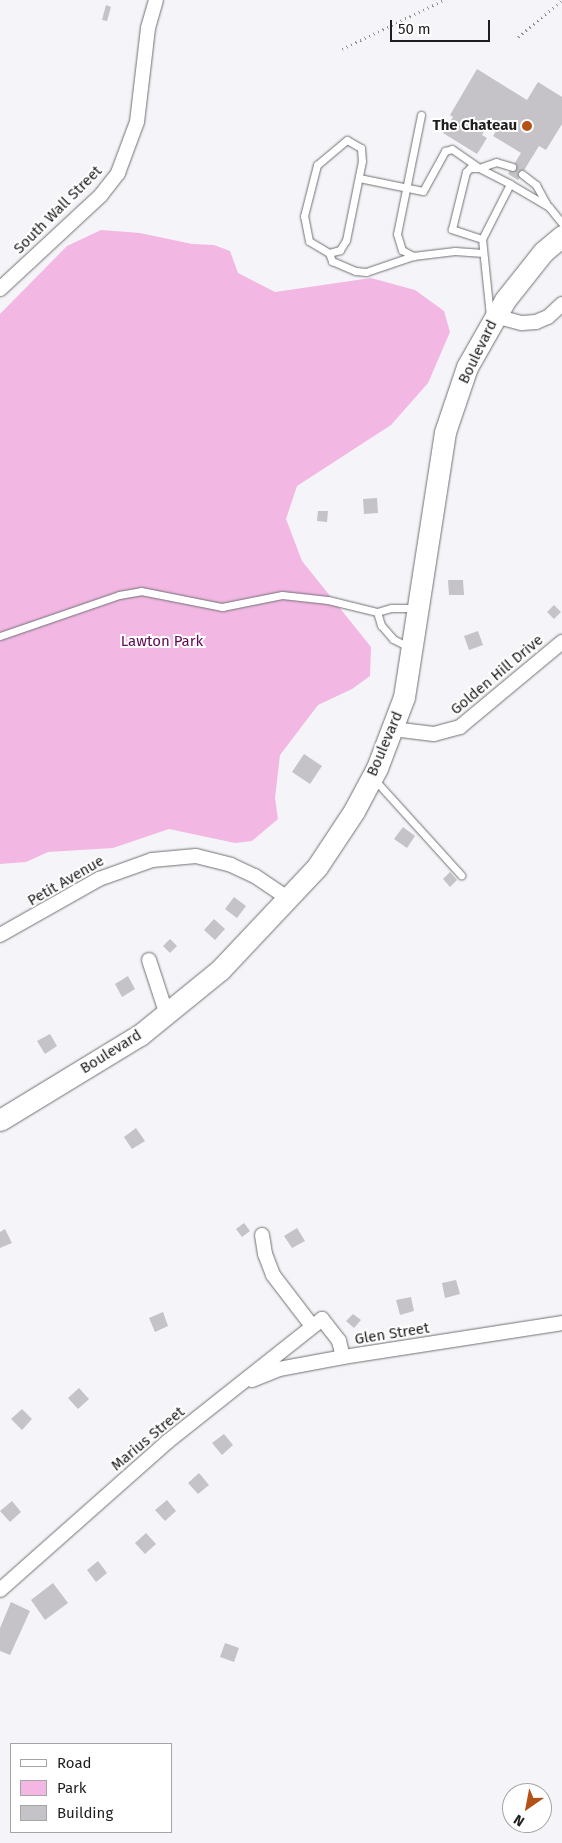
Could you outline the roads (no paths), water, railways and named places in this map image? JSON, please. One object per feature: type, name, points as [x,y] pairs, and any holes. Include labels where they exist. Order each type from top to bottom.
[{"type":"main road","name":"Boulevard","points":[[0,1120],[140,1035],[167,1015],[220,970],[289,899],[317,867],[354,811],[393,729],[404,697],[445,432],[468,366],[493,320],[543,252],[562,236]]},
{"type":"street","name":"South Wall Street","points":[[0,288],[101,195],[118,173],[137,122],[148,28],[156,0]]},
{"type":"street","points":[[493,320],[522,323],[536,322],[548,317],[562,304]]},
{"type":"street","name":"Golden Hill Drive","points":[[393,729],[434,734],[460,728],[562,642]]},
{"type":"street","name":"Petit Avenue","points":[[0,936],[99,879],[152,860],[196,856],[231,865],[255,876],[289,899]]},
{"type":"street","points":[[149,960],[167,1015]]},
{"type":"street","points":[[262,1235],[264,1254],[274,1275],[317,1323],[339,1341],[343,1357]]},
{"type":"street","name":"Marius Street","points":[[0,1590],[168,1442],[317,1323]]},
{"type":"street","name":"Glen Street","points":[[232,1391],[279,1369],[343,1357],[562,1323]]},
{"type":"lane","points":[[413,256],[402,250],[397,234],[421,116]]},
{"type":"lane","points":[[329,253],[340,250],[346,240],[359,178],[361,148],[347,140],[316,165],[304,216],[305,230],[309,241],[329,253],[332,261],[356,271],[366,272],[413,256],[455,251],[483,253]]},
{"type":"lane","points":[[359,178],[423,191],[445,151],[452,149],[479,168],[549,207]]},
{"type":"lane","points":[[482,239],[452,230],[466,172],[470,168],[479,168],[496,162],[512,167]]},
{"type":"lane","points":[[522,174],[536,186],[562,223]]},
{"type":"lane","points":[[493,320],[482,239],[510,184]]},
{"type":"lane","points":[[0,636],[119,596],[141,591],[222,606],[282,595],[328,600],[377,612],[391,608],[418,608]]},
{"type":"lane","points":[[377,612],[381,625],[393,638],[412,648]]},
{"type":"lane","points":[[372,776],[462,874]]},
{"type":"place","name":"The Chateau","points":[[527,126]]},
{"type":"park label","name":"Lawton Park","points":[[162,642]]}]
